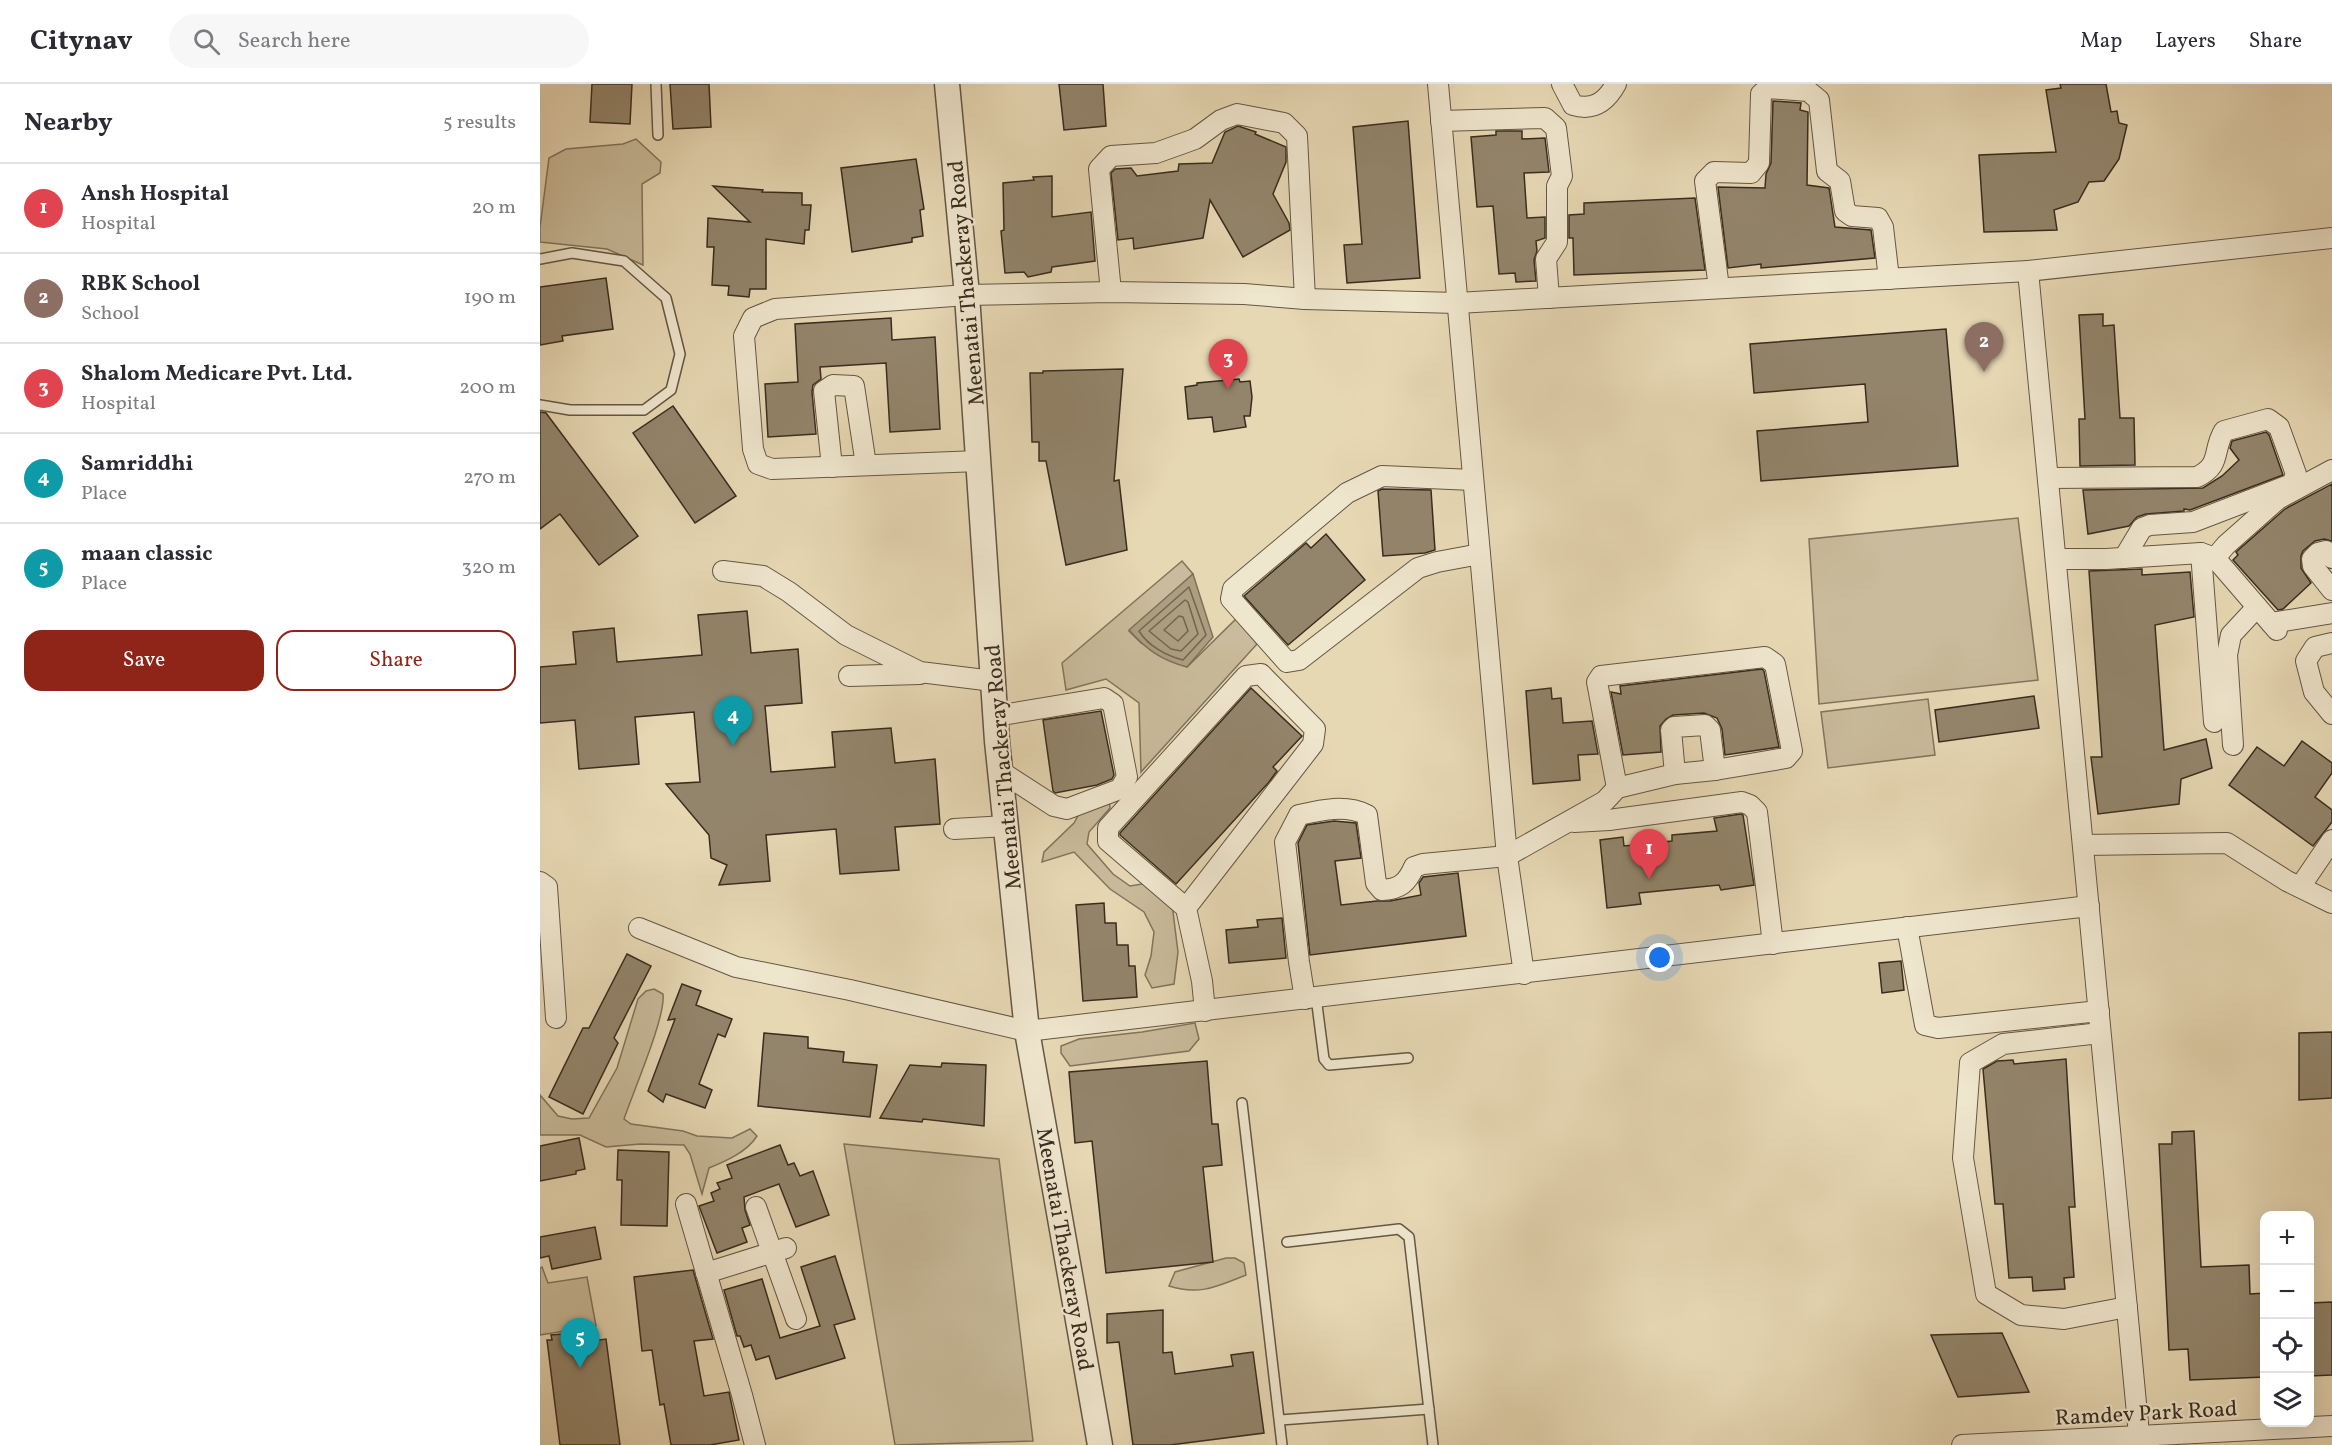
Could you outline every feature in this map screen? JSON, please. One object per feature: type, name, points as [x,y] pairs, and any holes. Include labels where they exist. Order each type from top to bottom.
[{"type":"street","name":"Meenatai Thackeray Road","points":[[947,84],[967,295],[1000,771],[1027,1032],[1100,1445]]},
{"type":"street","points":[[1438,84],[1507,856],[1524,974]]},
{"type":"street","points":[[1562,84],[1573,105],[1585,108],[1603,102],[1616,84]]},
{"type":"street","points":[[1719,288],[1705,181],[1714,172],[1751,173],[1759,164],[1761,94],[1768,88],[1808,91],[1819,100],[1827,171],[1840,181],[1845,211],[1852,216],[1878,218],[1882,227],[1889,279]]},
{"type":"street","points":[[1111,292],[1099,169],[1111,156],[1156,153],[1195,139],[1221,120],[1237,114],[1284,123],[1297,136],[1305,299]]},
{"type":"street","points":[[1442,121],[1545,118],[1556,128],[1562,176],[1557,186],[1557,242],[1546,259],[1549,298]]},
{"type":"street","points":[[979,461],[772,469],[758,464],[753,449],[744,336],[753,318],[775,309],[967,295],[1111,292],[1244,294],[1305,299],[1457,303],[2028,271],[2332,238]]},
{"type":"street","points":[[2028,271],[2140,1441]]},
{"type":"street","points":[[832,467],[824,391],[833,385],[854,386],[866,465]]},
{"type":"street","points":[[2048,478],[2197,477],[2207,472],[2216,463],[2218,441],[2224,431],[2268,419],[2279,427],[2296,474],[2292,484],[2193,522],[2142,528],[2124,558]]},
{"type":"street","points":[[2056,559],[2208,556],[2226,544],[2278,499],[2332,470]]},
{"type":"street","points":[[1473,480],[1382,476],[1347,493],[1233,589],[1231,599],[1287,662],[1299,660],[1418,568],[1427,564],[1480,554]]},
{"type":"street","points":[[2332,558],[2326,551],[2318,553],[2312,559],[2313,566],[2332,590]]},
{"type":"street","points":[[2208,556],[2274,627],[2332,612]]},
{"type":"street","points":[[2208,556],[2214,722]]},
{"type":"street","points":[[723,571],[763,576],[789,592],[846,635],[920,672],[993,681]]},
{"type":"street","points":[[2234,746],[2227,655],[2231,635],[2257,607]]},
{"type":"street","points":[[2332,643],[2315,647],[2307,661],[2314,692],[2332,714]]},
{"type":"street","points":[[1310,998],[1299,962],[1285,842],[1299,815],[1328,808],[1359,811],[1367,815],[1376,884],[1382,890],[1396,890],[1408,880],[1414,867],[1423,864],[1507,856],[1605,801],[1617,788],[1675,774],[1786,758],[1792,751],[1774,664],[1766,657],[1601,676],[1597,682],[1617,788]]},
{"type":"street","points":[[849,676],[929,673]]},
{"type":"street","points":[[1186,908],[1313,744],[1315,729],[1262,674],[1246,676],[1108,828],[1108,841],[1186,908],[1202,981],[1205,1011]]},
{"type":"street","points":[[996,716],[1104,698],[1113,705],[1127,777],[1120,789],[1067,809],[1054,806],[1000,771]]},
{"type":"street","points":[[1675,774],[1671,730],[1674,727],[1705,725],[1710,730],[1715,770]]},
{"type":"street","points":[[1568,822],[1609,820],[1742,802],[1750,805],[1756,812],[1773,944]]},
{"type":"street","points":[[954,829],[1006,826]]},
{"type":"street","points":[[2300,887],[2332,840]]},
{"type":"street","points":[[2083,845],[2227,843],[2300,887],[2332,903]]},
{"type":"street","points":[[540,882],[547,887],[556,1018]]},
{"type":"street","points":[[639,928],[736,967],[850,990],[1027,1032],[2089,906]]},
{"type":"street","points":[[1907,927],[1924,1025],[1938,1028],[2098,1011]]},
{"type":"street","points":[[2100,1033],[2002,1044],[1970,1063],[1963,1158],[1986,1294],[2021,1315],[2064,1318],[2127,1307]]},
{"type":"street","points":[[686,1204],[755,1445]]},
{"type":"street","points":[[756,1207],[779,1250],[796,1319]]},
{"type":"street","points":[[706,1272],[779,1250]]},
{"type":"street","name":"Ramdev Park Road","points":[[1962,1445],[2140,1441],[2332,1426]]},
{"type":"lane","points":[[656,84],[658,135]]},
{"type":"lane","points":[[540,259],[572,253],[624,261],[666,298],[680,354],[671,390],[644,410],[570,410],[540,405]]},
{"type":"lane","points":[[1310,998],[1324,1059],[1329,1065],[1408,1058]]},
{"type":"lane","points":[[1242,1103],[1282,1445]]},
{"type":"lane","points":[[1287,1242],[1399,1229],[1409,1237],[1433,1445]]},
{"type":"lane","points":[[1280,1420],[1429,1409]]},
{"type":"shaded area","points":[[636,139],[661,162],[660,173],[642,184],[643,265],[607,249],[540,242],[549,158],[566,149],[623,144]]},
{"type":"shaded area","points":[[2018,518],[2038,680],[1819,704],[1809,539]]},
{"type":"shaded area","points":[[1182,561],[1193,574],[1129,631],[1141,643],[1187,667],[1237,618],[1257,644],[1141,772],[1139,703],[1106,679],[1066,690],[1062,663]]},
{"type":"shaded area","points":[[1928,699],[1935,755],[1828,768],[1821,712]]},
{"type":"shaded area","points":[[1109,798],[1110,808],[1089,832],[1087,844],[1113,874],[1130,886],[1148,883],[1171,896],[1178,952],[1174,984],[1152,988],[1145,975],[1151,956],[1154,932],[1144,912],[1110,889],[1074,852],[1042,862],[1044,852],[1074,823],[1085,803]]},
{"type":"shaded area","points":[[654,989],[663,994],[663,1005],[648,1055],[624,1119],[631,1124],[683,1131],[697,1136],[732,1138],[750,1129],[757,1136],[742,1151],[709,1168],[702,1194],[690,1154],[684,1145],[640,1144],[606,1147],[580,1135],[540,1135],[540,1095],[558,1116],[572,1119],[589,1118],[617,1068],[638,999],[646,991]]},
{"type":"shaded area","points":[[1195,1023],[1199,1039],[1189,1051],[1070,1066],[1061,1053],[1061,1046],[1079,1039]]},
{"type":"shaded area","points":[[844,1144],[999,1159],[1033,1441],[895,1445]]},
{"type":"shaded area","points":[[1226,1258],[1235,1258],[1244,1263],[1246,1275],[1200,1290],[1169,1286],[1175,1272]]},
{"type":"shaded area","points":[[542,1267],[548,1283],[587,1277],[596,1326],[540,1335],[540,1268]]},
{"type":"water","points":[[1193,574],[1213,637],[1187,667],[1155,653],[1129,630]]},
{"type":"building","points":[[592,84],[632,84],[630,124],[590,122]]},
{"type":"building","points":[[670,84],[709,84],[711,127],[673,129]]},
{"type":"building","points":[[1059,84],[1103,84],[1106,126],[1064,130]]},
{"type":"building","points":[[2060,84],[2106,84],[2111,112],[2117,111],[2119,123],[2127,125],[2119,159],[2104,181],[2089,182],[2078,202],[2054,210],[2057,230],[1984,232],[1979,155],[2056,152],[2046,90],[2061,88]]},
{"type":"building","points":[[1773,101],[1801,103],[1800,110],[1808,112],[1807,185],[1829,188],[1835,227],[1871,230],[1875,258],[1761,268],[1761,264],[1728,268],[1718,187],[1765,188],[1766,174],[1771,163]]},
{"type":"building","points":[[1408,121],[1420,278],[1347,283],[1344,245],[1362,244],[1353,127]]},
{"type":"building","points":[[1238,126],[1286,147],[1286,162],[1273,194],[1289,223],[1290,230],[1243,257],[1210,200],[1203,238],[1134,249],[1133,238],[1118,240],[1111,173],[1115,169],[1131,168],[1137,176],[1178,171],[1179,164],[1212,163],[1225,132]]},
{"type":"building","points":[[1496,131],[1522,131],[1522,139],[1545,138],[1549,172],[1524,173],[1527,218],[1545,217],[1545,238],[1536,241],[1537,251],[1534,260],[1536,281],[1516,282],[1515,273],[1499,274],[1493,206],[1477,207],[1471,137],[1496,135]]},
{"type":"building","points":[[916,159],[924,209],[920,210],[923,236],[912,238],[912,242],[852,252],[841,168]]},
{"type":"building","points":[[1052,176],[1052,217],[1091,212],[1095,261],[1052,267],[1051,272],[1028,277],[1024,272],[1005,273],[1001,231],[1004,230],[1003,183]]},
{"type":"building","points":[[713,186],[763,190],[762,192],[802,193],[802,205],[811,205],[809,230],[805,230],[804,244],[766,239],[766,289],[750,289],[749,297],[728,295],[729,286],[712,285],[714,247],[707,247],[708,218],[750,222]]},
{"type":"building","points":[[1695,198],[1705,270],[1574,275],[1573,238],[1569,238],[1569,215],[1584,214],[1584,203]]},
{"type":"building","points":[[606,278],[613,329],[562,336],[563,341],[540,345],[540,287]]},
{"type":"building","points":[[2103,314],[2103,326],[2114,325],[2120,418],[2134,418],[2135,465],[2080,466],[2079,419],[2085,419],[2079,315]]},
{"type":"building","points":[[891,318],[892,340],[935,337],[940,429],[890,432],[886,363],[820,367],[821,379],[813,385],[812,392],[816,434],[768,437],[765,384],[798,382],[795,324]]},
{"type":"building","points":[[1946,329],[1958,466],[1761,481],[1757,431],[1868,422],[1865,384],[1754,393],[1750,344]]},
{"type":"building","points":[[1123,369],[1114,481],[1119,480],[1127,550],[1066,565],[1046,461],[1039,461],[1039,442],[1032,442],[1030,373]]},
{"type":"building","points":[[1239,379],[1240,382],[1250,381],[1252,397],[1250,416],[1244,416],[1246,427],[1214,432],[1212,417],[1188,419],[1185,387],[1197,385],[1197,383]]},
{"type":"building","points":[[673,406],[736,496],[695,523],[633,433]]},
{"type":"building","points":[[540,412],[546,413],[638,536],[599,565],[560,514],[540,529]]},
{"type":"building","points":[[2266,432],[2283,475],[2190,510],[2146,514],[2137,517],[2129,526],[2088,534],[2083,490],[2203,488],[2222,476],[2239,460],[2230,448],[2232,441]]},
{"type":"building","points":[[2332,484],[2332,541],[2324,539],[2315,541],[2303,551],[2301,568],[2311,583],[2283,609],[2278,610],[2233,560],[2238,555],[2236,552],[2285,509]]},
{"type":"building","points":[[1382,489],[1431,490],[1435,550],[1425,553],[1383,556],[1378,491]]},
{"type":"building","points":[[1326,534],[1365,580],[1288,645],[1244,596],[1306,543],[1311,548]]},
{"type":"building","points":[[2142,569],[2142,575],[2190,572],[2194,617],[2155,625],[2164,750],[2206,739],[2212,768],[2181,779],[2179,804],[2098,814],[2091,757],[2102,757],[2089,571]]},
{"type":"building","points":[[747,611],[751,653],[798,649],[802,703],[765,706],[771,772],[835,767],[832,732],[891,728],[895,763],[935,759],[940,824],[895,827],[899,870],[840,874],[836,829],[766,835],[770,881],[719,885],[727,865],[711,858],[709,835],[666,784],[700,782],[694,712],[635,717],[639,764],[579,769],[575,720],[540,723],[540,667],[576,664],[573,632],[614,628],[617,662],[702,655],[698,615]]},
{"type":"building","points":[[1762,669],[1779,747],[1725,755],[1722,729],[1717,718],[1704,713],[1673,715],[1666,719],[1660,726],[1661,752],[1623,755],[1611,692],[1621,694],[1620,686]]},
{"type":"building","points":[[1251,688],[1302,736],[1273,767],[1277,771],[1269,782],[1176,884],[1120,833]]},
{"type":"building","points":[[1551,688],[1552,699],[1561,698],[1563,723],[1592,721],[1598,754],[1578,755],[1580,780],[1533,784],[1526,691]]},
{"type":"building","points":[[2034,696],[2039,728],[1939,742],[1935,710]]},
{"type":"building","points":[[1101,711],[1114,775],[1112,779],[1097,785],[1055,793],[1043,720]]},
{"type":"building","points":[[2302,741],[2332,763],[2332,773],[2315,797],[2332,810],[2332,822],[2313,846],[2229,785],[2257,747],[2284,766]]},
{"type":"building","points":[[1741,814],[1754,885],[1721,890],[1719,885],[1639,893],[1641,904],[1607,908],[1600,840],[1623,837],[1624,846],[1672,841],[1672,835],[1717,831],[1714,818]]},
{"type":"building","points":[[1334,821],[1356,823],[1361,858],[1335,861],[1341,905],[1390,901],[1421,895],[1419,883],[1423,877],[1458,873],[1466,936],[1310,955],[1298,843],[1307,825]]},
{"type":"building","points":[[1104,903],[1105,923],[1116,923],[1117,945],[1128,945],[1129,966],[1135,966],[1137,997],[1083,1001],[1076,905]]},
{"type":"building","points":[[1282,918],[1286,958],[1229,963],[1226,930],[1258,927],[1257,920]]},
{"type":"building","points":[[627,954],[651,966],[614,1038],[618,1043],[583,1114],[549,1097],[583,1028],[589,1028]]},
{"type":"building","points":[[1901,961],[1904,990],[1882,993],[1879,963]]},
{"type":"building","points":[[682,984],[701,991],[696,1005],[732,1019],[725,1037],[718,1034],[699,1084],[712,1090],[705,1108],[666,1094],[663,1102],[648,1091],[675,1019],[668,1020]]},
{"type":"building","points":[[2332,1032],[2332,1098],[2299,1100],[2299,1033]]},
{"type":"building","points":[[764,1033],[808,1037],[808,1048],[844,1052],[843,1062],[877,1065],[870,1117],[758,1106]]},
{"type":"building","points":[[2066,1059],[2075,1207],[2069,1207],[2074,1277],[2064,1278],[2065,1289],[2033,1291],[2032,1277],[2009,1278],[2003,1204],[1995,1204],[1983,1069],[1997,1061],[2013,1060],[2014,1064]]},
{"type":"building","points":[[1207,1061],[1212,1124],[1218,1124],[1222,1165],[1203,1167],[1213,1262],[1106,1273],[1092,1141],[1075,1143],[1069,1072]]},
{"type":"building","points":[[942,1063],[986,1065],[984,1126],[923,1119],[922,1122],[880,1118],[910,1065],[941,1067]]},
{"type":"building","points":[[2194,1131],[2201,1267],[2249,1265],[2250,1294],[2260,1293],[2260,1377],[2190,1380],[2188,1349],[2169,1350],[2159,1144],[2172,1144],[2172,1132]]},
{"type":"building","points":[[579,1138],[585,1169],[576,1171],[576,1174],[540,1181],[540,1146]]},
{"type":"building","points":[[780,1145],[788,1165],[794,1163],[800,1176],[813,1171],[829,1215],[796,1227],[779,1184],[744,1197],[750,1225],[742,1228],[747,1242],[717,1253],[699,1206],[714,1201],[711,1193],[720,1189],[717,1183],[732,1178],[727,1165]]},
{"type":"building","points":[[618,1150],[669,1152],[667,1226],[621,1225],[622,1180],[617,1180]]},
{"type":"building","points":[[595,1227],[601,1259],[552,1269],[549,1256],[540,1258],[540,1237]]},
{"type":"building","points":[[835,1256],[855,1319],[834,1325],[845,1358],[776,1379],[769,1356],[756,1360],[751,1345],[744,1347],[740,1336],[737,1336],[724,1290],[762,1279],[780,1338],[820,1326],[801,1267]]},
{"type":"building","points":[[693,1270],[713,1339],[694,1341],[704,1396],[729,1392],[739,1440],[710,1445],[671,1445],[664,1404],[660,1405],[652,1350],[642,1351],[634,1277]]},
{"type":"building","points":[[2332,1302],[2332,1375],[2314,1376],[2314,1303]]},
{"type":"building","points":[[1163,1310],[1163,1353],[1172,1352],[1175,1374],[1233,1366],[1231,1355],[1253,1352],[1264,1433],[1170,1445],[1133,1445],[1119,1342],[1107,1343],[1107,1314]]},
{"type":"building","points":[[575,1333],[575,1336],[593,1334],[593,1341],[606,1339],[620,1445],[560,1445],[547,1340],[552,1340],[551,1335]]},
{"type":"building","points":[[2002,1333],[2029,1392],[1958,1397],[1931,1335]]},
{"type":"place","name":"RBK School","points":[[1984,372]]},
{"type":"place","name":"Shalom Medicare Pvt. Ltd.","points":[[1228,389]]},
{"type":"place","name":"Samriddhi","points":[[733,746]]},
{"type":"place","name":"Ansh Hospital","points":[[1649,879]]},
{"type":"place","name":"maan classic","points":[[580,1368]]}]
